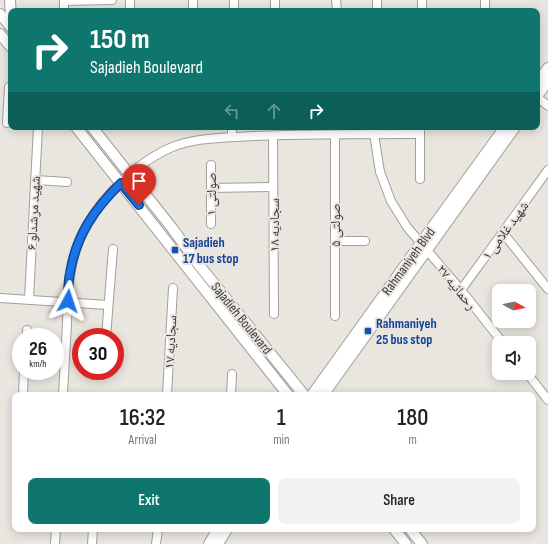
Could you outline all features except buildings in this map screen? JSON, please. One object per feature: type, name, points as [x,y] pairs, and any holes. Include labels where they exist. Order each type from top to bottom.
[{"type":"main road","points":[[0,14],[8,23]]},
{"type":"main road","points":[[0,34],[8,43]]},
{"type":"main road","points":[[540,79],[548,68]]},
{"type":"main road","points":[[540,93],[548,81]]},
{"type":"main road","name":"Sajadieh Boulevard","points":[[78,130],[286,392]]},
{"type":"main road","name":"Sajadieh Boulevard","points":[[94,130],[199,265],[302,392]]},
{"type":"main road","name":"Rahmaniyeh Blvd","points":[[325,392],[503,130]]},
{"type":"main road","name":"Rahmaniyeh Blvd","points":[[314,392],[423,246],[513,130]]},
{"type":"main road","points":[[209,544],[216,532]]},
{"type":"main road","points":[[218,544],[225,532]]},
{"type":"main road","points":[[396,532],[406,544]]},
{"type":"main road","points":[[412,532],[422,544]]},
{"type":"street","points":[[64,1],[112,0]]},
{"type":"street","points":[[6,123],[8,99]]},
{"type":"street","points":[[540,99],[548,106]]},
{"type":"street","name":"شهید مرشدلو ۶","points":[[29,299],[38,130]]},
{"type":"street","points":[[232,130],[232,137]]},
{"type":"street","points":[[64,392],[70,274],[75,252],[93,214],[104,199],[148,159],[170,148],[195,141],[232,137],[335,135],[374,130],[420,131],[420,179]]},
{"type":"street","name":"رحمانیه ۲۷","points":[[374,130],[380,172],[391,201],[407,227],[461,290],[497,336]]},
{"type":"street","name":"صولتی ۵","points":[[335,135],[335,316]]},
{"type":"street","name":"سجادیه ۱۸","points":[[273,136],[274,314]]},
{"type":"street","name":"صولتی ۱","points":[[211,164],[211,224]]},
{"type":"street","name":"شهید غلامی ۱","points":[[461,290],[548,170]]},
{"type":"street","points":[[35,180],[67,182]]},
{"type":"street","points":[[211,188],[274,187]]},
{"type":"street","points":[[503,233],[548,289]]},
{"type":"street","points":[[335,242],[365,241]]},
{"type":"street","points":[[107,328],[113,249]]},
{"type":"street","name":"سجادیه ۱۷","points":[[167,392],[172,288]]},
{"type":"street","points":[[0,298],[68,301],[108,305]]},
{"type":"street","points":[[231,392],[232,374]]},
{"type":"street","points":[[23,392],[24,380]]},
{"type":"street","points":[[532,380],[548,400]]},
{"type":"street","points":[[55,544],[56,532]]},
{"type":"street","points":[[92,544],[93,532]]},
{"type":"street","points":[[156,544],[158,532]]},
{"type":"place","name":"Sajadieh 17 bus stop","points":[[175,250]]},
{"type":"place","name":"Rahmaniyeh 25 bus stop","points":[[368,331]]},
{"type":"route","points":[[68,301],[70,274],[75,252],[93,214],[104,199],[121,183],[139,205]]}]
